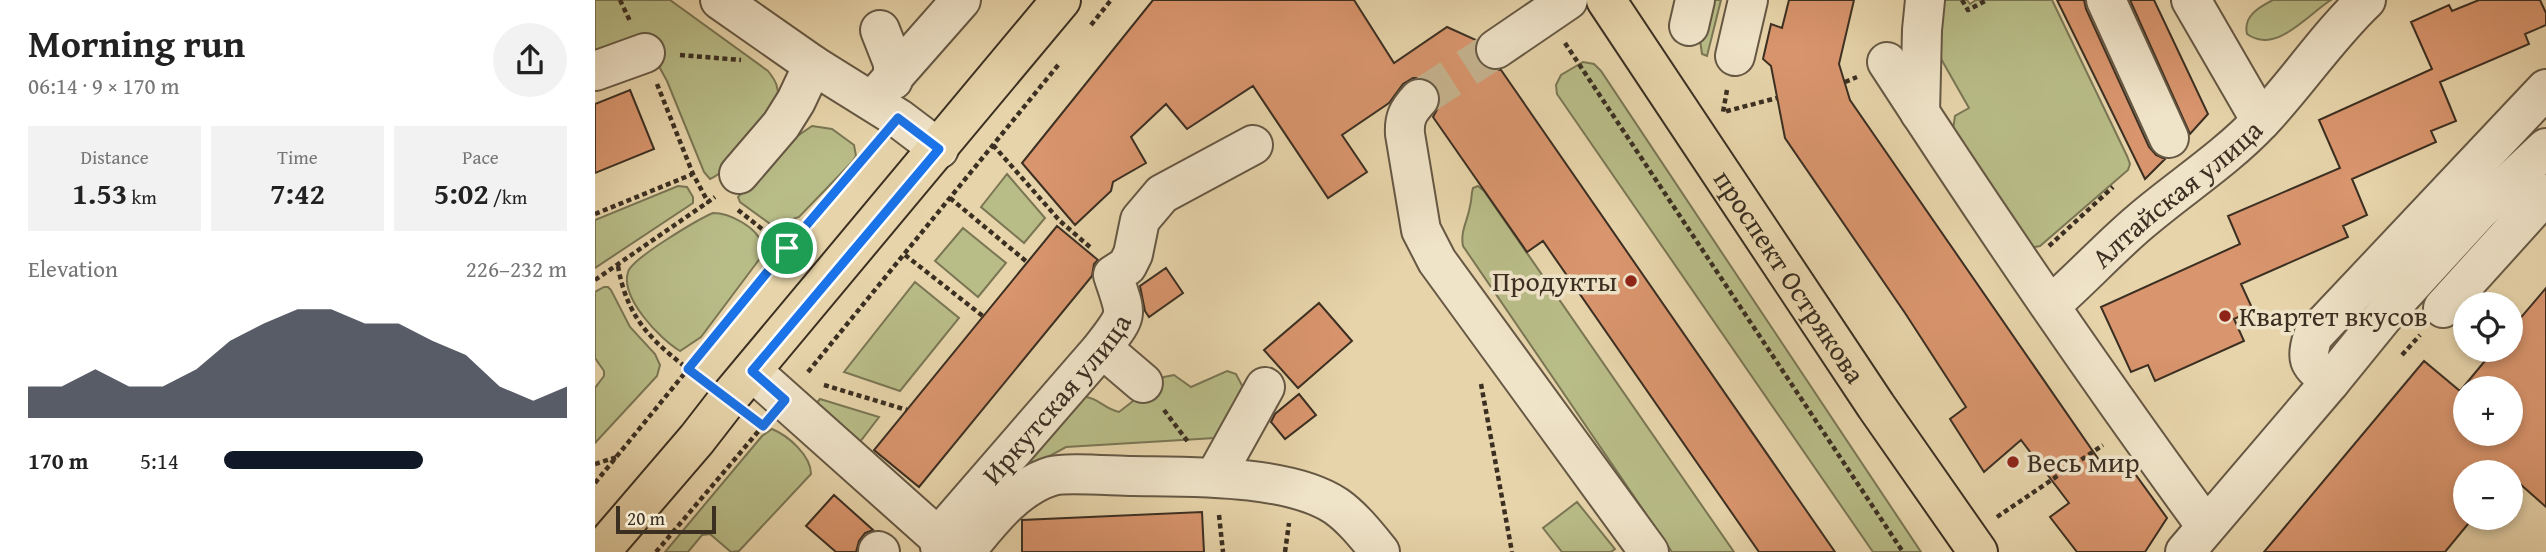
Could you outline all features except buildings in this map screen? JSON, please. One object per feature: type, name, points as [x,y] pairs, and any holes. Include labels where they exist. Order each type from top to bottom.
[{"type":"main road","points":[[600,552],[1061,0]]},
{"type":"main road","name":"проспект Острякова","points":[[1606,0],[1868,394],[1973,545]]},
{"type":"street","points":[[720,0],[813,65],[888,100],[939,149]]},
{"type":"street","points":[[888,100],[961,0]]},
{"type":"street","points":[[1735,56],[1748,0]]},
{"type":"street","points":[[1920,113],[1921,30],[1925,0]]},
{"type":"street","points":[[2106,0],[2169,138]]},
{"type":"street","points":[[2261,121],[2341,24],[2367,0]]},
{"type":"street","name":"Алтайская улица","points":[[2051,305],[2140,221],[2211,167],[2261,121],[2202,4]]},
{"type":"street","points":[[1496,48],[1557,7]]},
{"type":"street","points":[[880,30],[893,63],[888,100]]},
{"type":"street","points":[[595,71],[645,52]]},
{"type":"street","points":[[1887,62],[2133,424],[2193,544],[2391,307],[2478,212],[2546,148]]},
{"type":"street","points":[[728,185],[781,125],[813,65]]},
{"type":"street","points":[[2330,382],[2311,363],[2307,352],[2313,336],[2546,89]]},
{"type":"street","points":[[1419,99],[1409,109],[1404,121],[1421,230],[1437,261],[1649,552]]},
{"type":"street","name":"Иркутская улица","points":[[948,547],[1123,320],[1124,306],[1113,275],[1127,266],[1133,254],[1140,220],[1162,194],[1252,145]]},
{"type":"street","points":[[2443,308],[2546,194]]},
{"type":"street","points":[[1102,348],[1143,383]]},
{"type":"street","points":[[740,385],[794,390],[948,547],[1021,493],[1053,476],[1215,477],[1293,488],[1333,505],[1349,517],[1380,552]]},
{"type":"street","points":[[1215,477],[1265,387]]},
{"type":"path","points":[[620,0],[624,9]]},
{"type":"path","points":[[1086,31],[1111,0]]},
{"type":"path","points":[[1962,0],[1968,10],[1987,0]]},
{"type":"path","points":[[1557,7],[1903,552]]},
{"type":"path","points":[[708,202],[693,174],[645,52],[746,60]]},
{"type":"path","points":[[907,410],[794,390],[1060,62]]},
{"type":"path","points":[[1723,112],[1777,98]]},
{"type":"path","points":[[595,483],[787,248],[888,100]]},
{"type":"path","points":[[993,145],[1060,221]]},
{"type":"path","points":[[595,214],[693,174]]},
{"type":"path","points":[[2108,180],[2120,197]]},
{"type":"path","points":[[595,280],[708,202],[728,185],[787,248]]},
{"type":"path","points":[[2025,267],[2113,187]]},
{"type":"path","points":[[950,198],[1027,262]]},
{"type":"path","points":[[905,255],[983,317]]},
{"type":"path","points":[[618,266],[622,290],[630,310],[643,329],[688,369],[740,385],[763,426],[656,552]]},
{"type":"path","points":[[1143,383],[1215,477]]},
{"type":"path","points":[[1481,384],[1512,552]]},
{"type":"path","points":[[1973,545],[2133,424]]},
{"type":"path","points":[[595,464],[618,456]]},
{"type":"green space","points":[[595,0],[670,0],[771,75],[777,88],[778,101],[737,156],[718,174],[710,179],[704,172],[667,81],[650,50],[595,64]]},
{"type":"green space","points":[[1709,0],[1721,0],[1707,56],[1702,54],[1700,40]]},
{"type":"green space","points":[[1935,0],[1967,0],[1970,4],[1976,0],[2052,0],[2127,156],[2130,164],[2128,170],[2040,246],[2030,248],[1952,136],[1955,116],[1969,108],[1936,50]]},
{"type":"green space","points":[[2273,0],[2331,0],[2280,36],[2269,40],[2247,34],[2250,17]]},
{"type":"green space","points":[[1583,62],[1594,64],[1601,71],[1921,552],[1873,552],[1557,94],[1556,85],[1561,75]]},
{"type":"green space","points":[[812,126],[832,129],[854,145],[856,156],[799,217],[773,226],[740,202],[738,197],[796,137]]},
{"type":"green space","points":[[1007,174],[1045,218],[1024,243],[981,207]]},
{"type":"green space","points":[[678,186],[687,187],[693,197],[693,203],[595,268],[595,220]]},
{"type":"green space","points":[[1478,186],[1734,552],[1672,552],[1463,246],[1463,230],[1472,190]]},
{"type":"green space","points":[[713,213],[734,218],[755,232],[762,245],[761,257],[701,337],[680,351],[643,317],[630,294],[628,272],[653,249]]},
{"type":"green space","points":[[963,228],[1006,263],[978,297],[935,261]]},
{"type":"green space","points":[[915,282],[959,318],[900,391],[844,372]]},
{"type":"green space","points":[[604,287],[611,290],[630,327],[655,354],[660,365],[657,376],[595,443],[595,388],[604,376],[604,371],[595,358],[595,292]]},
{"type":"green space","points":[[1227,371],[1236,374],[1248,397],[1215,438],[1066,447],[1033,465],[986,498],[1081,396],[1119,412],[1164,377],[1174,375],[1191,387]]},
{"type":"green space","points":[[820,399],[879,417],[856,447],[810,411]]},
{"type":"green space","points":[[772,429],[798,447],[807,460],[811,474],[739,551],[731,552],[710,534],[702,535],[688,552],[665,552],[762,436]]},
{"type":"green space","points":[[1577,502],[1615,549],[1611,552],[1562,552],[1543,528]]},
{"type":"tunnel","points":[[1419,99],[1496,49]]},
{"type":"place","name":"Продукты","points":[[1631,281]]},
{"type":"place","name":"Квартет вкусов","points":[[2225,316]]},
{"type":"place","name":"Весь мир","points":[[2013,462]]},
{"type":"route","points":[[898,118],[939,149],[752,371],[785,400],[763,426],[688,369],[787,248],[898,118]]}]
